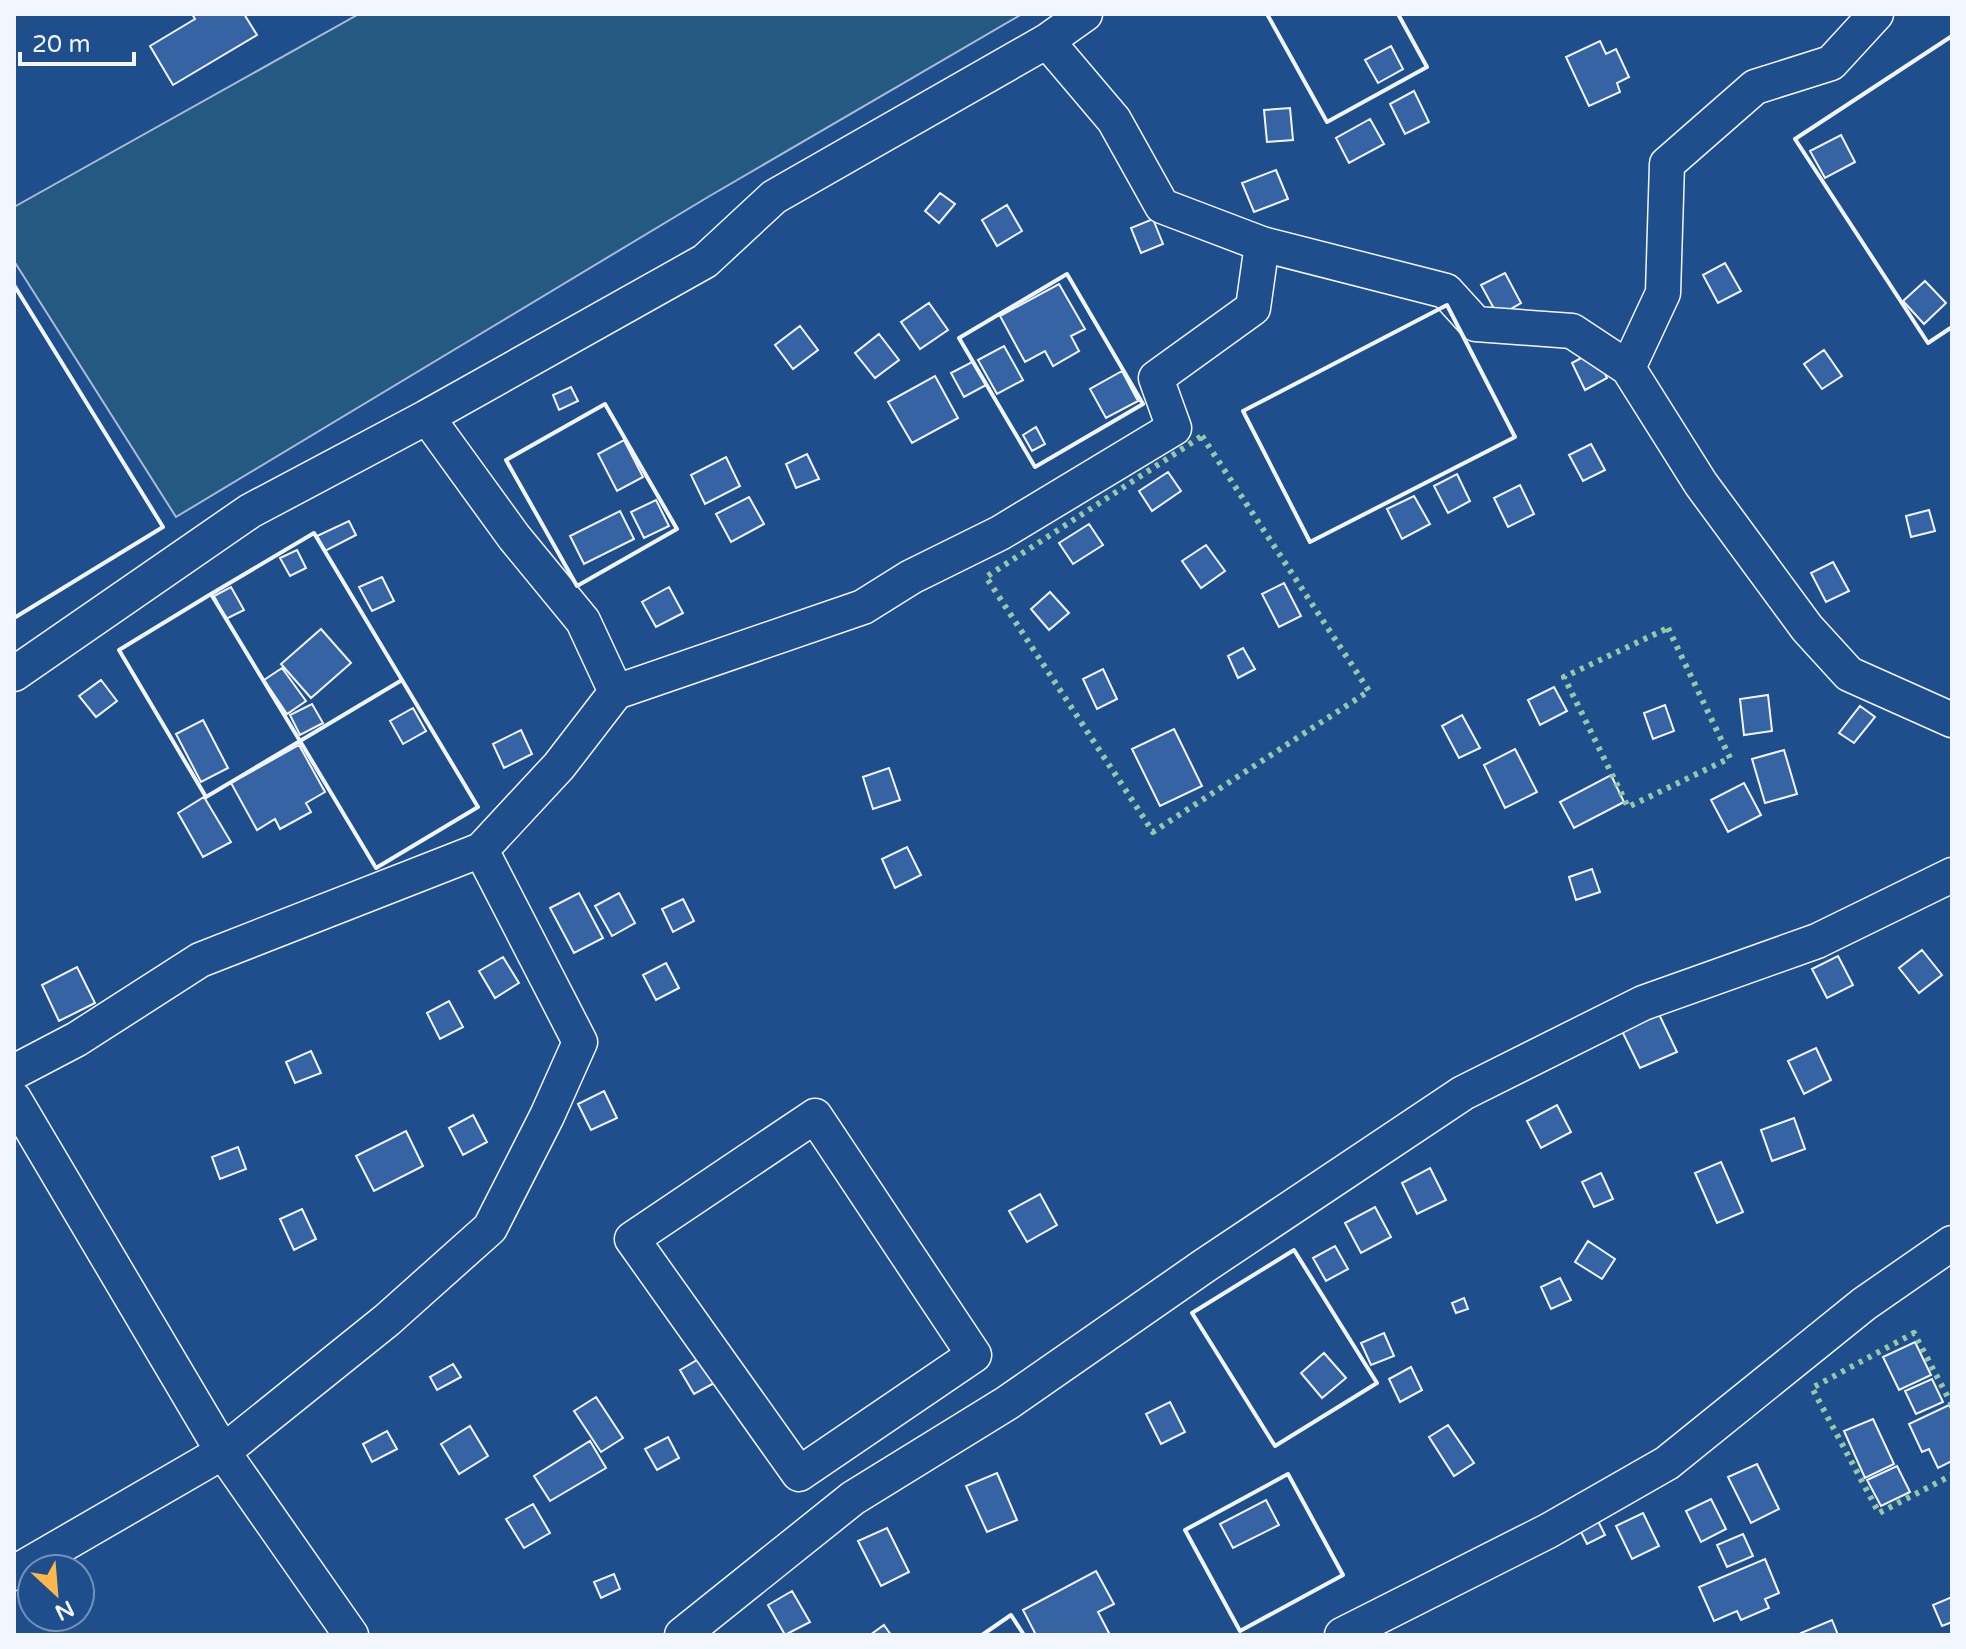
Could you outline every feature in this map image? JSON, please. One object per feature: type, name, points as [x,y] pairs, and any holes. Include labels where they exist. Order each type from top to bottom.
[{"type":"street","points":[[14,674],[250,511],[427,417],[705,261],[774,197],[1047,41],[1085,14]]},
{"type":"street","points":[[1628,368],[1663,293],[1667,164],[1755,87],[1831,63],[1876,14]]},
{"type":"street","points":[[1047,41],[1114,120],[1162,206],[1262,244],[1446,291],[1476,324],[1572,331],[1628,368],[1701,484],[1807,628],[1849,674],[1952,720]]},
{"type":"street","points":[[14,1072],[77,1039],[200,960],[481,850],[559,766],[616,692],[863,607],[911,577],[1000,533],[1174,428],[1156,378],[1253,308],[1262,244]]},
{"type":"street","points":[[427,417],[514,537],[583,621],[616,692]]},
{"type":"street","points":[[14,1573],[223,1452],[387,1320],[490,1228],[547,1116],[580,1042],[481,850]]},
{"type":"street","points":[[682,1635],[853,1498],[1007,1403],[1217,1257],[1463,1093],[1643,1003],[1817,941],[1952,875]]},
{"type":"street","points":[[14,1099],[26,1143],[223,1452],[351,1635]]},
{"type":"street","points":[[815,1116],[974,1355],[799,1474],[632,1239],[815,1116]]},
{"type":"street","points":[[1342,1635],[1548,1531],[1667,1463],[1864,1304],[1952,1243]]},
{"type":"shaded area","points":[[359,14],[1022,14],[708,197],[176,517],[14,261],[14,207]]},
{"type":"building","points":[[192,14],[244,14],[257,35],[173,85],[150,46],[195,19]]},
{"type":"building","points":[[1600,41],[1606,54],[1616,49],[1629,77],[1617,83],[1620,92],[1589,106],[1566,57]]},
{"type":"building","points":[[1391,46],[1403,69],[1378,83],[1365,60]]},
{"type":"building","points":[[1414,91],[1429,122],[1405,134],[1390,104]]},
{"type":"building","points":[[1290,108],[1293,140],[1267,142],[1264,110]]},
{"type":"building","points":[[1370,119],[1384,144],[1349,163],[1336,138]]},
{"type":"building","points":[[1841,135],[1855,162],[1825,178],[1810,151]]},
{"type":"building","points":[[1276,170],[1288,199],[1254,212],[1242,183]]},
{"type":"building","points":[[940,193],[955,204],[939,223],[925,211]]},
{"type":"building","points":[[1007,205],[1022,231],[997,246],[982,220]]},
{"type":"building","points":[[1153,219],[1163,244],[1141,253],[1131,228]]},
{"type":"building","points":[[1725,263],[1741,291],[1718,303],[1703,275]]},
{"type":"building","points":[[1505,273],[1521,303],[1498,316],[1481,285]]},
{"type":"building","points":[[1925,281],[1946,303],[1924,324],[1903,301]]},
{"type":"building","points":[[1059,284],[1085,329],[1071,336],[1079,351],[1053,366],[1045,351],[1025,362],[1000,316]]},
{"type":"building","points":[[929,303],[948,330],[920,349],[901,322]]},
{"type":"building","points":[[800,326],[818,350],[793,369],[775,345]]},
{"type":"building","points":[[879,334],[899,360],[875,378],[855,353]]},
{"type":"building","points":[[1004,346],[1023,380],[997,394],[978,360]]},
{"type":"building","points":[[1824,350],[1842,376],[1822,389],[1804,364]]},
{"type":"building","points":[[1594,351],[1607,378],[1585,390],[1572,363]]},
{"type":"building","points":[[972,362],[986,385],[964,397],[951,373]]},
{"type":"building","points":[[1122,371],[1138,401],[1106,418],[1090,389]]},
{"type":"building","points":[[935,376],[958,418],[912,443],[888,402]]},
{"type":"building","points":[[571,387],[578,401],[559,410],[553,395]]},
{"type":"building","points":[[1036,427],[1045,444],[1032,451],[1023,435]]},
{"type":"building","points":[[624,440],[643,477],[617,491],[598,454]]},
{"type":"building","points":[[1591,444],[1605,470],[1583,481],[1569,455]]},
{"type":"building","points":[[807,454],[819,479],[796,488],[786,464]]},
{"type":"building","points":[[726,457],[740,486],[705,504],[691,475]]},
{"type":"building","points":[[1168,472],[1181,491],[1152,511],[1139,491]]},
{"type":"building","points":[[1457,474],[1470,501],[1448,513],[1434,486]]},
{"type":"building","points":[[1520,485],[1534,514],[1508,527],[1494,498]]},
{"type":"building","points":[[1414,496],[1430,524],[1402,539],[1387,509]]},
{"type":"building","points":[[749,497],[764,524],[731,542],[716,514]]},
{"type":"building","points":[[656,500],[669,526],[644,538],[631,512]]},
{"type":"building","points":[[1929,510],[1935,531],[1911,537],[1906,516]]},
{"type":"building","points":[[620,511],[634,539],[584,564],[570,536]]},
{"type":"building","points":[[349,521],[356,535],[325,551],[317,536]]},
{"type":"building","points":[[1089,524],[1103,545],[1073,564],[1059,543]]},
{"type":"building","points":[[1206,545],[1225,571],[1201,588],[1182,561]]},
{"type":"building","points":[[297,550],[306,568],[290,576],[280,558]]},
{"type":"building","points":[[1833,562],[1849,591],[1826,602],[1811,573]]},
{"type":"building","points":[[382,577],[394,601],[372,611],[359,587]]},
{"type":"building","points":[[1284,583],[1301,616],[1279,627],[1262,594]]},
{"type":"building","points":[[231,587],[244,610],[226,619],[214,596]]},
{"type":"building","points":[[669,587],[683,613],[656,627],[642,602]]},
{"type":"building","points":[[1050,592],[1069,613],[1049,630],[1031,609]]},
{"type":"building","points":[[321,629],[351,663],[311,698],[281,664]]},
{"type":"building","points":[[1243,648],[1255,669],[1238,678],[1228,656]]},
{"type":"building","points":[[282,668],[306,701],[287,714],[264,680]]},
{"type":"building","points":[[1103,669],[1117,699],[1097,709],[1083,679]]},
{"type":"building","points":[[101,680],[117,701],[96,717],[79,696]]},
{"type":"building","points":[[1554,687],[1567,711],[1540,725],[1528,700]]},
{"type":"building","points":[[1768,695],[1772,731],[1744,735],[1740,699]]},
{"type":"building","points":[[312,704],[323,723],[300,735],[290,715]]},
{"type":"building","points":[[1665,705],[1674,731],[1653,739],[1644,713]]},
{"type":"building","points":[[1860,706],[1875,717],[1854,743],[1839,733]]},
{"type":"building","points":[[413,708],[426,731],[403,744],[390,721]]},
{"type":"building","points":[[1462,715],[1480,748],[1459,758],[1442,726]]},
{"type":"building","points":[[203,720],[228,768],[201,782],[176,734]]},
{"type":"building","points":[[1174,729],[1202,786],[1160,806],[1132,749]]},
{"type":"building","points":[[521,730],[532,754],[504,768],[493,744]]},
{"type":"building","points":[[299,745],[325,792],[306,803],[311,812],[280,829],[275,819],[257,830],[231,783]]},
{"type":"building","points":[[1515,749],[1537,792],[1505,808],[1484,765]]},
{"type":"building","points":[[1784,750],[1797,794],[1765,803],[1752,759]]},
{"type":"building","points":[[889,768],[900,800],[873,809],[863,777]]},
{"type":"building","points":[[1611,775],[1624,802],[1574,828],[1560,802]]},
{"type":"building","points":[[1744,783],[1761,815],[1728,832],[1711,800]]},
{"type":"building","points":[[204,797],[231,842],[203,857],[178,813]]},
{"type":"building","points":[[907,847],[921,875],[895,888],[882,859]]},
{"type":"building","points":[[1592,869],[1600,892],[1576,900],[1569,877]]},
{"type":"building","points":[[579,893],[603,938],[574,953],[550,908]]},
{"type":"building","points":[[619,893],[635,923],[612,936],[595,906]]},
{"type":"building","points":[[683,899],[694,921],[673,932],[662,909]]},
{"type":"building","points":[[1922,950],[1942,975],[1919,993],[1899,968]]},
{"type":"building","points":[[1838,956],[1853,985],[1827,998],[1812,969]]},
{"type":"building","points":[[503,957],[519,983],[495,998],[479,971]]},
{"type":"building","points":[[666,963],[679,988],[656,1000],[643,975]]},
{"type":"building","points":[[77,967],[95,1003],[59,1021],[42,985]]},
{"type":"building","points":[[449,1001],[463,1027],[440,1039],[427,1013]]},
{"type":"building","points":[[1657,1010],[1677,1052],[1640,1068],[1620,1027]]},
{"type":"building","points":[[1816,1048],[1831,1080],[1804,1094],[1788,1061]]},
{"type":"building","points":[[311,1051],[321,1073],[295,1083],[286,1062]]},
{"type":"building","points":[[604,1091],[617,1118],[591,1130],[578,1104]]},
{"type":"building","points":[[1557,1105],[1571,1132],[1541,1148],[1527,1121]]},
{"type":"building","points":[[473,1115],[487,1142],[463,1155],[449,1128]]},
{"type":"building","points":[[1794,1118],[1805,1149],[1772,1161],[1761,1130]]},
{"type":"building","points":[[406,1131],[423,1166],[374,1191],[356,1156]]},
{"type":"building","points":[[238,1147],[246,1169],[220,1179],[212,1157]]},
{"type":"building","points":[[1721,1162],[1743,1212],[1717,1223],[1695,1173]]},
{"type":"building","points":[[1430,1168],[1446,1200],[1417,1214],[1402,1183]]},
{"type":"building","points":[[1601,1173],[1613,1199],[1594,1207],[1582,1182]]},
{"type":"building","points":[[1040,1194],[1057,1225],[1027,1242],[1009,1211]]},
{"type":"building","points":[[1375,1207],[1391,1237],[1361,1253],[1345,1223]]},
{"type":"building","points":[[302,1209],[316,1239],[294,1250],[280,1219]]},
{"type":"building","points":[[1588,1241],[1615,1259],[1602,1279],[1575,1262]]},
{"type":"building","points":[[1335,1246],[1348,1269],[1326,1281],[1313,1258]]},
{"type":"building","points":[[1560,1278],[1571,1300],[1551,1309],[1541,1287]]},
{"type":"building","points":[[1464,1298],[1468,1309],[1456,1313],[1452,1303]]},
{"type":"building","points":[[1384,1333],[1394,1356],[1371,1365],[1361,1343]]},
{"type":"building","points":[[1915,1342],[1931,1375],[1899,1390],[1883,1357]]},
{"type":"building","points":[[1324,1353],[1346,1378],[1322,1398],[1301,1373]]},
{"type":"building","points":[[704,1356],[718,1381],[694,1394],[680,1370]]},
{"type":"building","points":[[453,1364],[461,1377],[437,1390],[430,1377]]},
{"type":"building","points":[[1411,1367],[1422,1390],[1400,1402],[1389,1379]]},
{"type":"building","points":[[1932,1379],[1943,1402],[1916,1414],[1905,1391]]},
{"type":"building","points":[[596,1397],[623,1438],[601,1452],[574,1411]]},
{"type":"building","points":[[1170,1402],[1185,1432],[1161,1444],[1146,1414]]},
{"type":"building","points":[[1949,1405],[1952,1410],[1952,1461],[1938,1468],[1929,1449],[1922,1452],[1909,1424]]},
{"type":"building","points":[[1873,1419],[1894,1464],[1865,1478],[1844,1431]]},
{"type":"building","points":[[1448,1425],[1474,1463],[1454,1476],[1429,1437]]},
{"type":"building","points":[[470,1426],[488,1456],[459,1474],[441,1444]]},
{"type":"building","points":[[387,1431],[397,1449],[372,1462],[363,1444]]},
{"type":"building","points":[[668,1437],[679,1458],[657,1470],[645,1449]]},
{"type":"building","points":[[590,1441],[606,1468],[550,1501],[534,1476]]},
{"type":"building","points":[[1757,1464],[1779,1509],[1751,1523],[1728,1477]]},
{"type":"building","points":[[1897,1466],[1910,1492],[1881,1506],[1867,1480]]},
{"type":"building","points":[[997,1473],[1017,1520],[987,1532],[966,1486]]},
{"type":"building","points":[[1711,1499],[1726,1529],[1701,1542],[1686,1511]]},
{"type":"building","points":[[1266,1500],[1279,1525],[1233,1548],[1220,1524]]},
{"type":"building","points":[[533,1504],[550,1533],[524,1548],[506,1519]]},
{"type":"building","points":[[1643,1513],[1659,1546],[1632,1559],[1616,1526]]},
{"type":"building","points":[[1596,1517],[1605,1535],[1587,1544],[1578,1526]]},
{"type":"building","points":[[887,1528],[909,1572],[881,1586],[858,1541]]},
{"type":"building","points":[[1743,1534],[1753,1556],[1727,1567],[1717,1545]]},
{"type":"building","points":[[1765,1559],[1779,1593],[1765,1599],[1769,1608],[1741,1620],[1737,1611],[1714,1621],[1699,1587]]},
{"type":"building","points":[[1096,1571],[1114,1604],[1098,1612],[1110,1635],[1036,1635],[1023,1610]]},
{"type":"building","points":[[614,1574],[620,1589],[601,1598],[594,1582]]},
{"type":"building","points":[[792,1591],[810,1622],[785,1635],[768,1605]]},
{"type":"building","points":[[1952,1597],[1952,1622],[1942,1626],[1933,1605]]},
{"type":"building","points":[[1832,1620],[1838,1635],[1801,1633]]},
{"type":"building","points":[[884,1625],[891,1635],[870,1635]]},
{"type":"hedge","points":[[1202,436],[1369,691],[1153,832],[986,577],[1202,436]]},
{"type":"hedge","points":[[1668,628],[1730,758],[1628,807],[1564,677],[1668,628]]},
{"type":"hedge","points":[[1952,1405],[1914,1333],[1812,1388],[1879,1513],[1952,1475]]},
{"type":"wall","points":[[1267,14],[1327,122],[1427,67],[1398,14]]},
{"type":"wall","points":[[1952,36],[1795,139],[1928,343],[1952,327]]},
{"type":"wall","points":[[1067,274],[1143,404],[1035,467],[959,338],[1067,274]]},
{"type":"wall","points":[[14,285],[163,527],[14,618]]},
{"type":"wall","points":[[1447,305],[1515,437],[1310,542],[1243,411],[1447,305]]},
{"type":"wall","points":[[605,404],[677,529],[577,586],[506,460],[605,404]]},
{"type":"wall","points":[[314,533],[402,680],[300,741],[211,594],[314,533]]},
{"type":"wall","points":[[211,594],[300,741],[206,797],[119,650],[211,594]]},
{"type":"wall","points":[[402,680],[478,807],[376,868],[300,741],[402,680]]},
{"type":"wall","points":[[1294,1250],[1377,1383],[1275,1446],[1192,1313],[1294,1250]]},
{"type":"wall","points":[[1288,1474],[1343,1575],[1240,1631],[1185,1530],[1288,1474]]},
{"type":"wall","points":[[982,1635],[1011,1615],[1024,1635]]}]
